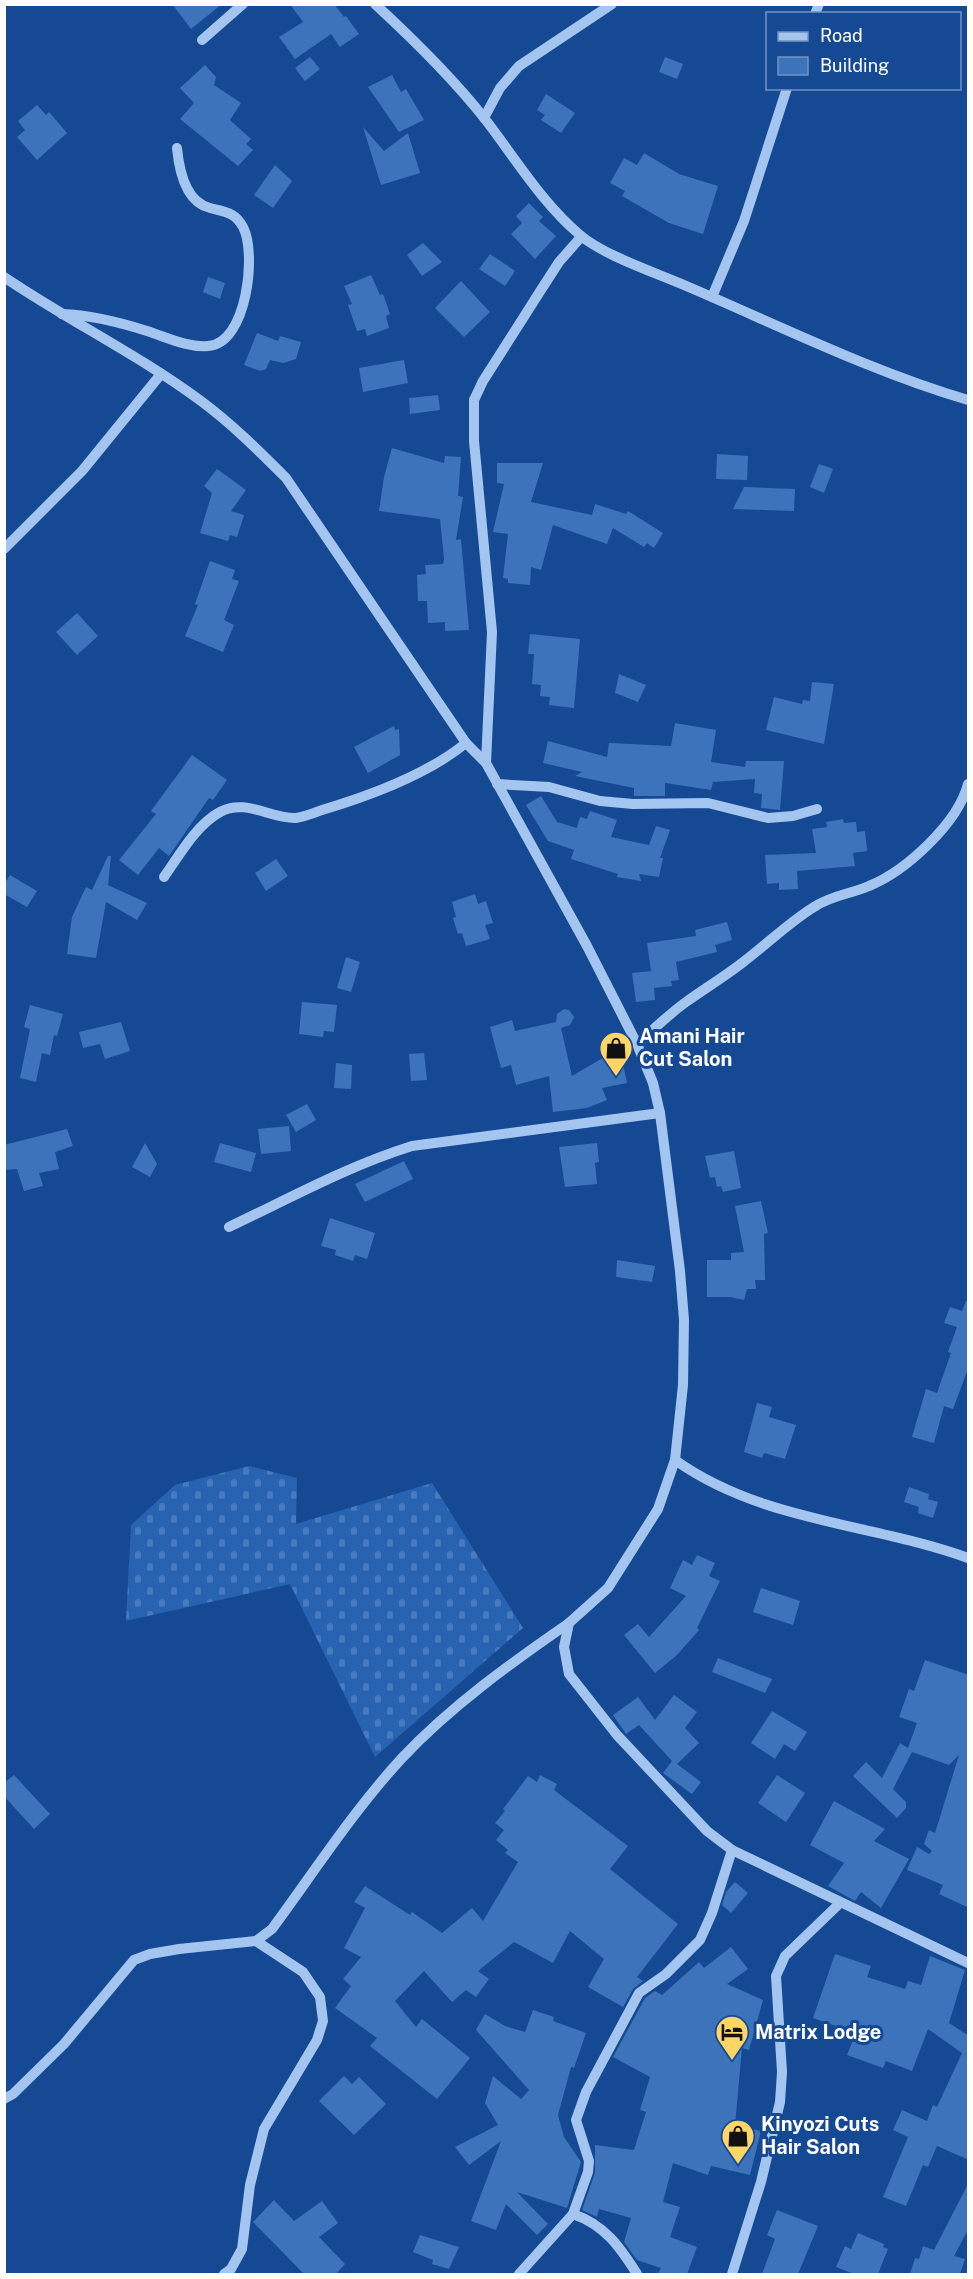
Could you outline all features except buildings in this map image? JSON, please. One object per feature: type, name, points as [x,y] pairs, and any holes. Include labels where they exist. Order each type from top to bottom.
[{"type":"street","points":[[202,40],[243,4]]},
{"type":"street","points":[[375,4],[425,50],[484,118],[558,214],[581,237],[712,297],[920,386],[969,400]]},
{"type":"street","points":[[484,118],[500,88],[519,66],[612,4]]},
{"type":"street","points":[[712,297],[744,221],[786,90]]},
{"type":"street","points":[[59,314],[85,314],[202,346],[211,346],[227,336],[237,324],[245,302],[250,259],[250,246],[244,228],[236,216],[225,210],[209,208],[195,200],[182,178],[177,148]]},
{"type":"street","points":[[486,763],[492,632],[474,441],[474,400],[483,381],[544,285],[581,237]]},
{"type":"street","points":[[4,277],[59,314],[161,374],[202,402],[251,442],[286,478],[466,743],[486,763],[582,936],[637,1044],[653,1083],[660,1113],[684,1320],[683,1385],[675,1460],[658,1509],[608,1588],[569,1623],[525,1653],[467,1699],[403,1757],[370,1797],[272,1929],[256,1941],[179,1949],[150,1954],[134,1960],[64,2044],[13,2094],[4,2099]]},
{"type":"street","points":[[4,549],[82,471],[161,374]]},
{"type":"street","points":[[164,877],[190,842],[220,811],[235,807],[251,807],[280,816],[297,818],[360,798],[451,755],[466,743]]},
{"type":"street","points":[[497,784],[549,787],[600,801],[633,804],[708,803],[768,818],[792,816],[817,809]]},
{"type":"street","points":[[637,1044],[683,1004],[742,964],[815,906],[838,894],[868,887],[900,870],[923,850],[954,812],[965,796],[969,784]]},
{"type":"street","points":[[229,1227],[382,1155],[412,1146],[660,1113]]},
{"type":"street","points":[[675,1460],[703,1480],[736,1495],[793,1513],[969,1558]]},
{"type":"street","points":[[569,1623],[564,1647],[569,1674],[587,1700],[707,1831],[732,1850],[839,1904],[969,1963]]},
{"type":"street","points":[[519,2274],[573,2214],[588,2172],[589,2161],[576,2120],[578,2108],[639,1993],[666,1974],[700,1940],[712,1912],[732,1850]]},
{"type":"street","points":[[732,2274],[761,2182],[780,2102],[782,2072],[776,1976],[785,1956],[839,1904]]},
{"type":"street","points":[[224,2274],[231,2269],[242,2249],[250,2185],[264,2129],[317,2040],[323,2021],[320,1997],[303,1972],[256,1941]]},
{"type":"street","points":[[573,2214],[602,2227],[637,2274]]},
{"type":"green space","points":[[249,1466],[297,1478],[296,1524],[432,1483],[523,1628],[375,1757],[290,1584],[126,1621],[131,1525],[175,1485]]},
{"type":"place","name":"Amani Hair Cut Salon","points":[[616,1077]]},
{"type":"place","name":"Matrix Lodge","points":[[732,2061]]},
{"type":"place","name":"Kinyozi Cuts Hair Salon","points":[[738,2165]]}]
